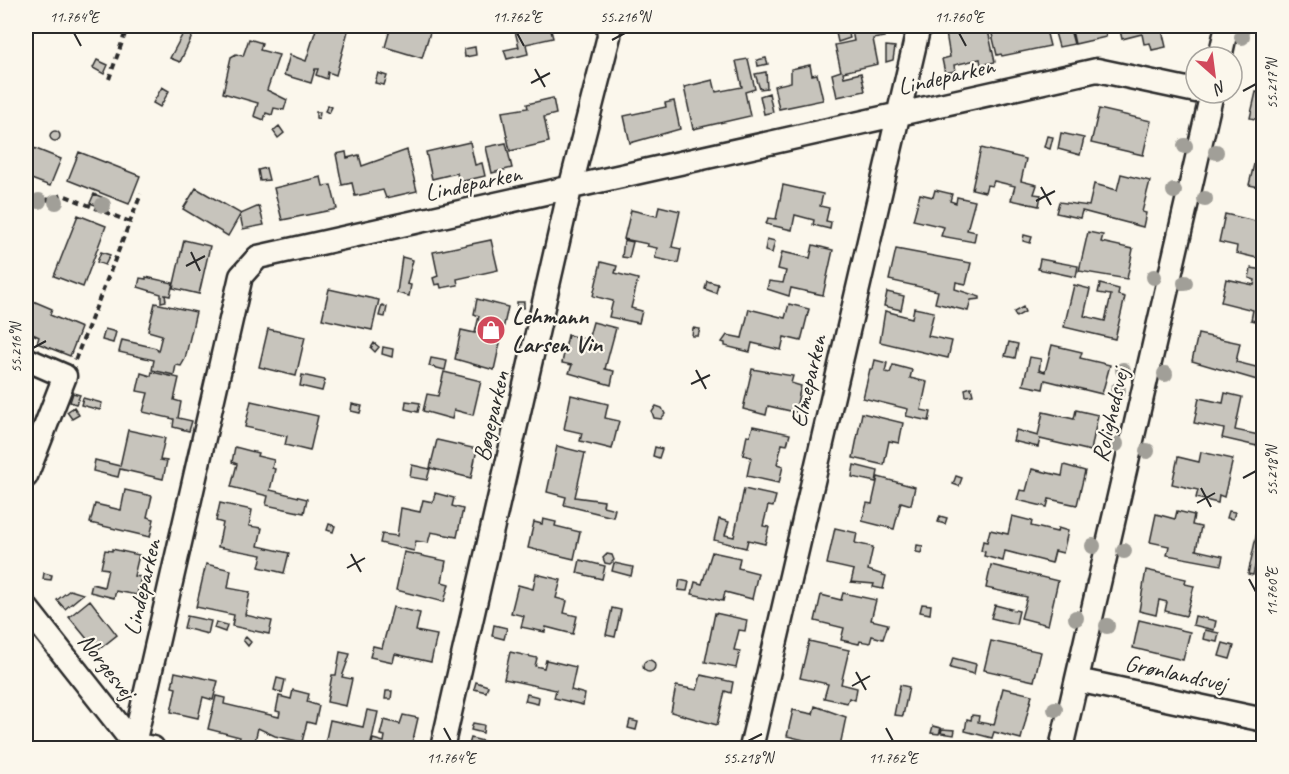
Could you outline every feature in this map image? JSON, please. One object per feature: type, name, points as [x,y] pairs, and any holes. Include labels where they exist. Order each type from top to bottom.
[{"type":"street","name":"Bøgeparken","points":[[442,748],[570,189],[609,36],[608,26]]},
{"type":"street","name":"Elmeparken","points":[[751,748],[919,26]]},
{"type":"street","points":[[1223,45],[1227,26]]},
{"type":"street","name":"Lindeparken","points":[[140,747],[241,276],[258,257],[1097,70],[1184,88]]},
{"type":"street","name":"Rolighedsvej","points":[[1062,748],[1203,105]]},
{"type":"street","points":[[26,359],[65,376],[26,476]]},
{"type":"street","name":"Norgesvej","points":[[26,607],[140,747]]},
{"type":"street","name":"Grønlandsvej","points":[[1077,680],[1263,720]]},
{"type":"path","points":[[109,79],[126,31],[131,26]]},
{"type":"path","points":[[26,193],[49,200],[63,195],[130,222]]},
{"type":"path","points":[[65,376],[72,368],[141,194]]},
{"type":"building","points":[[317,26],[331,26],[348,31],[336,75],[328,72],[327,79],[316,75],[318,69],[315,69],[311,83],[284,75],[290,55],[306,61]]},
{"type":"building","points":[[391,26],[432,26],[422,58],[385,47]]},
{"type":"building","points":[[522,26],[558,26],[550,27],[553,38],[526,44],[528,54],[507,59],[504,50],[519,47],[515,31],[523,29]]},
{"type":"building","points":[[847,26],[850,38],[838,42],[835,28]]},
{"type":"building","points":[[851,26],[881,26],[884,37],[873,39],[878,64],[843,72],[844,77],[861,73],[865,91],[837,97],[832,74],[841,71],[835,45],[854,41]]},
{"type":"building","points":[[987,26],[995,62],[981,65],[980,59],[954,65],[955,71],[945,73],[942,59],[950,57],[945,27]]},
{"type":"building","points":[[999,26],[1045,26],[1050,46],[1002,56],[997,55],[991,30],[1001,32]]},
{"type":"building","points":[[1069,26],[1074,44],[1059,47],[1054,29]]},
{"type":"building","points":[[1071,26],[1104,26],[1106,37],[1075,44]]},
{"type":"building","points":[[1119,26],[1161,26],[1166,47],[1152,50],[1150,43],[1144,44],[1142,34],[1122,39]]},
{"type":"building","points":[[186,28],[194,32],[180,62],[170,58]]},
{"type":"building","points":[[249,39],[262,43],[260,50],[279,55],[267,90],[287,100],[284,110],[274,108],[272,115],[266,113],[264,120],[254,116],[258,103],[223,93],[231,57],[236,54],[243,56]]},
{"type":"building","points":[[886,46],[895,47],[893,60],[886,62]]},
{"type":"building","points":[[475,47],[476,55],[465,57],[464,49]]},
{"type":"building","points":[[766,58],[768,64],[758,66],[757,60]]},
{"type":"building","points":[[748,59],[755,89],[745,92],[750,116],[693,129],[684,87],[713,80],[716,92],[742,87],[736,61]]},
{"type":"building","points":[[97,60],[108,65],[104,74],[93,68]]},
{"type":"building","points":[[810,65],[812,75],[817,74],[823,100],[779,109],[774,86],[791,82],[791,69]]},
{"type":"building","points":[[766,72],[767,88],[760,89],[755,74]]},
{"type":"building","points":[[378,73],[387,76],[384,85],[375,83]]},
{"type":"building","points":[[162,87],[169,91],[160,107],[153,103]]},
{"type":"building","points":[[1256,92],[1264,93],[1264,121],[1250,118]]},
{"type":"building","points":[[769,93],[773,112],[764,114],[760,96]]},
{"type":"building","points":[[553,98],[556,114],[544,117],[549,142],[510,151],[502,112],[528,108],[527,104]]},
{"type":"building","points":[[674,101],[680,129],[630,143],[624,116],[666,107],[665,103]]},
{"type":"building","points":[[328,105],[332,107],[329,113],[325,111]]},
{"type":"building","points":[[1099,109],[1151,121],[1143,155],[1091,143]]},
{"type":"building","points":[[316,112],[320,112],[319,119],[316,118]]},
{"type":"building","points":[[279,126],[284,133],[278,138],[273,131]]},
{"type":"building","points":[[55,131],[59,132],[59,140],[55,141],[51,140],[50,136],[51,132]]},
{"type":"building","points":[[1061,133],[1084,138],[1080,155],[1058,149]]},
{"type":"building","points":[[1047,136],[1053,137],[1050,149],[1044,147]]},
{"type":"building","points":[[470,142],[475,165],[482,163],[485,176],[459,182],[457,173],[432,179],[426,152]]},
{"type":"building","points":[[506,143],[512,168],[492,173],[486,147]]},
{"type":"building","points":[[26,145],[61,159],[50,186],[26,177]]},
{"type":"building","points":[[981,148],[1026,159],[1021,181],[1037,185],[1034,194],[1041,195],[1039,206],[1011,200],[1015,186],[994,181],[992,186],[987,185],[985,192],[972,189]]},
{"type":"building","points":[[407,150],[417,191],[386,198],[383,190],[355,196],[352,183],[342,185],[336,154],[346,152],[347,158],[359,155],[362,166]]},
{"type":"building","points":[[79,152],[140,176],[129,204],[68,180]]},
{"type":"building","points":[[1255,160],[1264,162],[1264,188],[1249,185]]},
{"type":"building","points":[[266,168],[269,180],[260,181],[258,170]]},
{"type":"building","points":[[1121,174],[1150,181],[1142,212],[1146,213],[1143,227],[1082,211],[1080,218],[1056,213],[1059,202],[1089,206],[1094,184],[1117,190]]},
{"type":"building","points":[[321,177],[323,186],[331,185],[337,209],[282,220],[274,188]]},
{"type":"building","points":[[783,185],[823,194],[820,206],[829,208],[826,221],[831,222],[830,229],[813,225],[814,220],[795,215],[792,230],[766,224],[768,218],[776,219]]},
{"type":"building","points":[[196,188],[241,214],[259,206],[264,225],[243,229],[240,215],[228,236],[183,209]]},
{"type":"building","points":[[935,190],[952,194],[950,201],[956,203],[957,197],[975,201],[967,230],[976,232],[974,242],[941,236],[944,227],[913,220],[920,194],[933,197]]},
{"type":"building","points":[[94,194],[104,198],[101,207],[90,203]]},
{"type":"building","points":[[659,206],[680,211],[672,247],[681,249],[678,263],[655,258],[657,248],[647,246],[648,244],[624,239],[631,210],[657,216]]},
{"type":"building","points":[[1225,214],[1264,223],[1264,256],[1258,254],[1257,258],[1236,253],[1237,246],[1219,242]]},
{"type":"building","points":[[78,215],[106,226],[83,287],[54,276]]},
{"type":"building","points":[[1088,232],[1103,235],[1101,242],[1133,249],[1127,279],[1079,271]]},
{"type":"building","points":[[1024,235],[1032,237],[1030,243],[1023,241]]},
{"type":"building","points":[[767,239],[775,241],[772,253],[765,251]]},
{"type":"building","points":[[184,240],[210,246],[199,294],[173,288]]},
{"type":"building","points":[[491,240],[498,270],[457,279],[458,285],[441,288],[440,284],[435,285],[433,278],[438,276],[433,252]]},
{"type":"building","points":[[624,240],[633,242],[629,258],[622,257]]},
{"type":"building","points":[[813,245],[833,250],[823,295],[791,288],[789,296],[767,289],[769,281],[783,283],[786,271],[778,269],[782,252],[810,258]]},
{"type":"building","points":[[896,249],[971,263],[966,284],[956,282],[955,289],[980,297],[980,299],[971,300],[968,311],[935,303],[938,291],[889,280]]},
{"type":"building","points":[[101,252],[110,255],[105,265],[97,262]]},
{"type":"building","points":[[402,257],[413,260],[407,284],[411,285],[409,296],[397,293]]},
{"type":"building","points":[[1040,259],[1078,266],[1076,277],[1038,269]]},
{"type":"building","points":[[601,262],[617,266],[615,273],[638,279],[631,308],[642,311],[639,323],[609,317],[613,301],[593,296]]},
{"type":"building","points":[[1251,268],[1264,270],[1264,323],[1251,320],[1253,310],[1221,302],[1226,279],[1254,285],[1255,280],[1249,278]]},
{"type":"building","points":[[146,277],[173,283],[170,296],[165,295],[166,301],[161,302],[161,294],[138,287],[140,278],[146,279]]},
{"type":"building","points":[[707,281],[718,284],[716,293],[705,289]]},
{"type":"building","points":[[1100,284],[1119,289],[1118,295],[1125,297],[1115,339],[1064,327],[1074,285],[1090,289],[1084,316],[1105,321],[1111,295],[1098,293]]},
{"type":"building","points":[[329,289],[379,300],[372,330],[322,319]]},
{"type":"building","points":[[887,292],[904,296],[901,310],[884,306]]},
{"type":"building","points":[[26,298],[52,309],[50,315],[81,328],[70,356],[37,343],[39,337],[26,331]]},
{"type":"building","points":[[477,299],[508,307],[494,370],[455,359],[461,330],[475,333],[479,316],[474,314]]},
{"type":"building","points":[[517,302],[524,302],[524,308],[517,307]]},
{"type":"building","points":[[155,303],[196,312],[185,359],[181,366],[176,365],[174,375],[152,370],[154,360],[119,352],[122,340],[156,348],[158,351],[162,335],[148,331]]},
{"type":"building","points":[[789,304],[809,309],[801,341],[784,337],[781,350],[752,343],[750,352],[725,346],[722,342],[727,335],[742,338],[749,309],[785,318]]},
{"type":"building","points":[[382,305],[387,307],[385,317],[379,316]]},
{"type":"building","points":[[1023,307],[1025,312],[1016,317],[1014,312]]},
{"type":"building","points":[[914,308],[934,312],[928,336],[952,341],[948,358],[880,342],[885,311],[912,318]]},
{"type":"building","points":[[593,322],[616,328],[605,369],[614,371],[611,385],[569,373],[572,365],[562,363],[568,335],[588,340]]},
{"type":"building","points":[[693,328],[700,329],[698,336],[692,336]]},
{"type":"building","points":[[105,329],[116,332],[113,343],[102,340]]},
{"type":"building","points":[[268,329],[305,337],[296,376],[259,367]]},
{"type":"building","points":[[1198,334],[1240,343],[1236,362],[1260,368],[1257,380],[1192,361]]},
{"type":"building","points":[[1009,342],[1018,344],[1015,358],[1005,356]]},
{"type":"building","points":[[374,343],[379,347],[375,352],[371,348]]},
{"type":"building","points":[[1052,345],[1082,352],[1080,358],[1110,365],[1102,394],[1045,380],[1043,389],[1023,385],[1030,357],[1041,359],[1039,370],[1045,372]]},
{"type":"building","points":[[383,347],[393,349],[392,357],[382,354]]},
{"type":"building","points":[[431,358],[447,361],[445,370],[429,366]]},
{"type":"building","points":[[875,360],[887,363],[885,372],[890,373],[893,365],[912,370],[910,378],[927,382],[921,410],[931,412],[929,421],[906,416],[908,409],[863,398],[870,369],[873,369]]},
{"type":"building","points":[[26,369],[34,372],[30,381],[26,379]]},
{"type":"building","points":[[752,369],[793,376],[791,383],[801,386],[795,412],[768,406],[766,415],[743,409]]},
{"type":"building","points":[[152,372],[179,378],[174,400],[181,402],[178,418],[192,421],[189,431],[173,427],[174,419],[143,412],[148,393],[137,391],[141,373],[151,376]]},
{"type":"building","points":[[444,372],[481,381],[473,415],[454,410],[452,419],[423,411],[427,394],[438,396]]},
{"type":"building","points":[[302,375],[325,380],[322,391],[300,386]]},
{"type":"building","points":[[971,387],[973,395],[966,396],[965,389]]},
{"type":"building","points":[[73,393],[80,395],[76,404],[70,402]]},
{"type":"building","points":[[1225,393],[1242,397],[1235,430],[1259,435],[1257,446],[1222,438],[1224,429],[1194,423],[1199,398],[1223,403]]},
{"type":"building","points":[[571,395],[608,404],[605,418],[619,421],[612,449],[580,441],[582,433],[564,429]]},
{"type":"building","points":[[83,398],[102,403],[100,410],[81,405]]},
{"type":"building","points":[[251,401],[318,416],[310,451],[285,445],[287,436],[245,427]]},
{"type":"building","points":[[406,401],[420,403],[418,412],[405,409]]},
{"type":"building","points":[[352,404],[362,406],[360,413],[351,411]]},
{"type":"building","points":[[656,406],[662,408],[665,414],[661,419],[654,418],[652,412]]},
{"type":"building","points":[[74,407],[79,415],[72,419],[67,412]]},
{"type":"building","points":[[1076,410],[1098,415],[1091,451],[1040,439],[1038,447],[1013,441],[1016,430],[1038,436],[1043,412],[1074,419]]},
{"type":"building","points":[[862,413],[903,423],[899,443],[889,441],[884,465],[853,458]]},
{"type":"building","points":[[753,426],[790,434],[787,445],[782,444],[777,464],[783,466],[779,483],[747,476],[751,457],[743,455],[747,435],[750,436]]},
{"type":"building","points":[[128,430],[165,438],[160,460],[167,461],[163,479],[120,469],[118,477],[93,471],[95,460],[120,466]]},
{"type":"building","points":[[437,440],[477,449],[471,478],[430,468]]},
{"type":"building","points":[[557,446],[585,453],[575,497],[604,501],[603,506],[615,509],[613,517],[564,505],[566,497],[547,492]]},
{"type":"building","points":[[235,447],[274,460],[272,468],[275,469],[270,490],[307,499],[304,513],[266,505],[268,496],[231,487],[237,464],[232,462]]},
{"type":"building","points":[[655,447],[662,449],[659,458],[653,456]]},
{"type":"building","points":[[1201,452],[1233,459],[1224,497],[1219,495],[1218,503],[1196,498],[1198,490],[1172,484],[1178,457],[1199,462]]},
{"type":"building","points":[[412,465],[430,469],[427,480],[410,477]]},
{"type":"building","points":[[854,465],[878,471],[876,482],[852,477]]},
{"type":"building","points":[[1064,465],[1085,471],[1077,505],[1049,499],[1047,507],[1017,500],[1020,490],[1026,491],[1032,469],[1062,476]]},
{"type":"building","points":[[956,476],[962,478],[959,486],[953,484]]},
{"type":"building","points":[[878,477],[915,487],[911,505],[901,502],[894,529],[862,521],[867,503],[872,504]]},
{"type":"building","points":[[744,489],[776,496],[773,507],[768,506],[763,526],[769,527],[765,544],[748,540],[746,548],[714,540],[719,519],[729,522],[725,535],[734,537]]},
{"type":"building","points":[[125,490],[152,496],[147,517],[154,519],[150,537],[90,523],[95,504],[121,510]]},
{"type":"building","points":[[435,493],[454,498],[452,506],[463,509],[457,537],[431,532],[428,543],[416,541],[414,551],[380,543],[382,534],[397,536],[401,508],[420,512],[423,500],[433,502]]},
{"type":"building","points":[[220,503],[252,510],[249,526],[262,528],[258,546],[289,553],[284,573],[259,567],[262,555],[218,547],[223,523],[216,521]]},
{"type":"building","points":[[1177,511],[1194,515],[1192,525],[1201,527],[1196,550],[1223,556],[1221,565],[1167,555],[1169,546],[1150,542],[1156,514],[1175,519]]},
{"type":"building","points":[[1229,511],[1235,512],[1233,519],[1227,518]]},
{"type":"building","points":[[1261,514],[1264,515],[1264,531],[1253,575],[1248,574]]},
{"type":"building","points":[[940,516],[947,518],[945,524],[938,522]]},
{"type":"building","points":[[1012,516],[1032,521],[1031,526],[1057,532],[1058,528],[1068,531],[1063,553],[1055,551],[1052,563],[1005,551],[1003,561],[984,556],[985,552],[981,551],[983,541],[987,542],[990,530],[1008,534]]},
{"type":"building","points":[[543,519],[556,522],[555,526],[580,532],[574,559],[528,548],[534,522],[542,524]]},
{"type":"building","points":[[329,524],[335,526],[333,532],[327,530]]},
{"type":"building","points":[[835,528],[857,533],[855,543],[873,547],[868,570],[886,576],[883,589],[873,587],[874,584],[851,582],[854,570],[827,564]]},
{"type":"building","points":[[917,545],[923,546],[921,553],[916,552]]},
{"type":"building","points":[[112,549],[139,555],[134,576],[141,577],[137,595],[116,591],[114,598],[90,592],[92,584],[104,587],[108,569],[101,568],[105,550],[112,551]]},
{"type":"building","points":[[404,552],[446,561],[442,582],[449,584],[444,602],[396,590]]},
{"type":"building","points":[[712,552],[740,558],[738,568],[758,573],[752,599],[725,592],[723,601],[692,594],[695,582],[702,584]]},
{"type":"building","points":[[607,554],[612,555],[614,560],[610,564],[605,563],[603,558]]},
{"type":"building","points":[[580,560],[605,566],[602,579],[577,573]]},
{"type":"building","points":[[614,563],[633,567],[631,576],[612,571]]},
{"type":"building","points":[[206,564],[231,570],[228,588],[250,592],[245,615],[272,621],[269,634],[232,626],[234,615],[196,607]]},
{"type":"building","points":[[991,565],[1058,581],[1048,625],[1021,618],[1027,597],[986,588]]},
{"type":"building","points":[[1146,570],[1186,579],[1185,584],[1194,586],[1186,616],[1165,611],[1167,602],[1159,600],[1156,615],[1139,611]]},
{"type":"building","points":[[44,573],[52,575],[51,580],[43,579]]},
{"type":"building","points":[[536,574],[561,580],[556,598],[567,601],[564,613],[577,616],[573,634],[546,627],[545,632],[521,627],[524,616],[511,613],[518,585],[533,589]]},
{"type":"building","points":[[680,580],[689,582],[687,591],[678,590]]},
{"type":"building","points":[[70,590],[83,594],[65,609],[57,600]]},
{"type":"building","points":[[843,593],[876,600],[871,620],[888,624],[883,639],[872,636],[870,643],[860,641],[859,644],[841,640],[844,628],[815,621],[821,595],[841,600]]},
{"type":"building","points":[[90,600],[117,635],[97,651],[69,617]]},
{"type":"building","points":[[922,604],[931,605],[930,614],[920,612]]},
{"type":"building","points":[[995,605],[1019,611],[1016,624],[991,618]]},
{"type":"building","points":[[393,607],[420,613],[416,631],[437,635],[431,662],[395,654],[393,662],[370,657],[373,646],[382,648]]},
{"type":"building","points":[[612,608],[621,610],[615,637],[606,635]]},
{"type":"building","points":[[715,613],[747,620],[745,631],[739,630],[734,650],[740,651],[736,668],[705,662]]},
{"type":"building","points":[[187,616],[211,621],[208,634],[184,628]]},
{"type":"building","points":[[1195,616],[1216,621],[1214,630],[1193,625]]},
{"type":"building","points":[[1139,620],[1190,632],[1183,660],[1133,648]]},
{"type":"building","points":[[216,622],[227,625],[225,632],[214,628]]},
{"type":"building","points":[[494,625],[507,628],[504,639],[492,636]]},
{"type":"building","points":[[1205,630],[1219,633],[1217,642],[1203,639]]},
{"type":"building","points":[[246,637],[251,642],[248,646],[243,640]]},
{"type":"building","points":[[809,641],[849,650],[841,684],[857,688],[855,700],[849,698],[847,703],[824,698],[828,684],[800,678]]},
{"type":"building","points":[[991,641],[1041,652],[1034,681],[984,670]]},
{"type":"building","points":[[1223,643],[1234,646],[1230,659],[1219,656]]},
{"type":"building","points":[[340,652],[350,654],[342,677],[352,679],[346,706],[327,702],[332,675],[336,675]]},
{"type":"building","points":[[510,652],[537,658],[535,666],[544,668],[546,660],[576,667],[571,690],[585,694],[583,705],[554,698],[556,690],[504,679]]},
{"type":"building","points":[[953,658],[976,664],[974,674],[950,668]]},
{"type":"building","points":[[651,660],[655,666],[651,672],[647,672],[643,664]]},
{"type":"building","points":[[175,672],[218,681],[213,700],[203,697],[198,718],[171,712],[176,688],[172,687]]},
{"type":"building","points":[[701,675],[733,682],[731,693],[725,691],[717,725],[671,712],[676,686],[697,690]]},
{"type":"building","points":[[277,678],[285,680],[282,693],[274,690]]},
{"type":"building","points":[[476,682],[488,686],[486,692],[474,689]]},
{"type":"building","points":[[900,685],[909,687],[903,716],[894,715]]},
{"type":"building","points":[[1003,688],[1032,695],[1021,739],[994,732],[992,738],[965,731],[967,719],[971,720],[972,715],[979,716],[978,722],[994,725]]},
{"type":"building","points":[[293,690],[309,694],[307,702],[319,706],[315,724],[307,722],[302,742],[275,736],[258,728],[254,745],[239,742],[240,737],[208,729],[216,696],[225,698],[224,704],[279,717],[280,712],[276,711],[279,696],[291,699]]},
{"type":"building","points":[[386,691],[392,691],[391,699],[385,699]]},
{"type":"building","points":[[527,694],[539,697],[538,704],[525,701]]},
{"type":"building","points":[[815,706],[846,717],[840,746],[844,748],[816,748],[817,743],[787,736],[793,710],[813,714]]},
{"type":"building","points":[[367,710],[378,712],[370,748],[324,748],[330,720],[363,727]]},
{"type":"building","points":[[403,715],[418,718],[411,748],[371,748],[373,739],[384,742],[385,736],[380,735],[384,720],[400,724]]},
{"type":"building","points":[[630,720],[638,722],[636,730],[628,728]]},
{"type":"building","points":[[473,723],[484,725],[483,733],[471,730]]},
{"type":"building","points":[[933,726],[941,728],[939,734],[931,733]]},
{"type":"building","points":[[942,729],[955,730],[954,735],[941,733]]},
{"type":"building","points":[[471,738],[509,748],[468,748]]},
{"type":"building","points":[[510,744],[521,747],[521,748],[509,748]]},
{"type":"place","name":"Lehmann Larsen Vin","points":[[491,330]]}]
